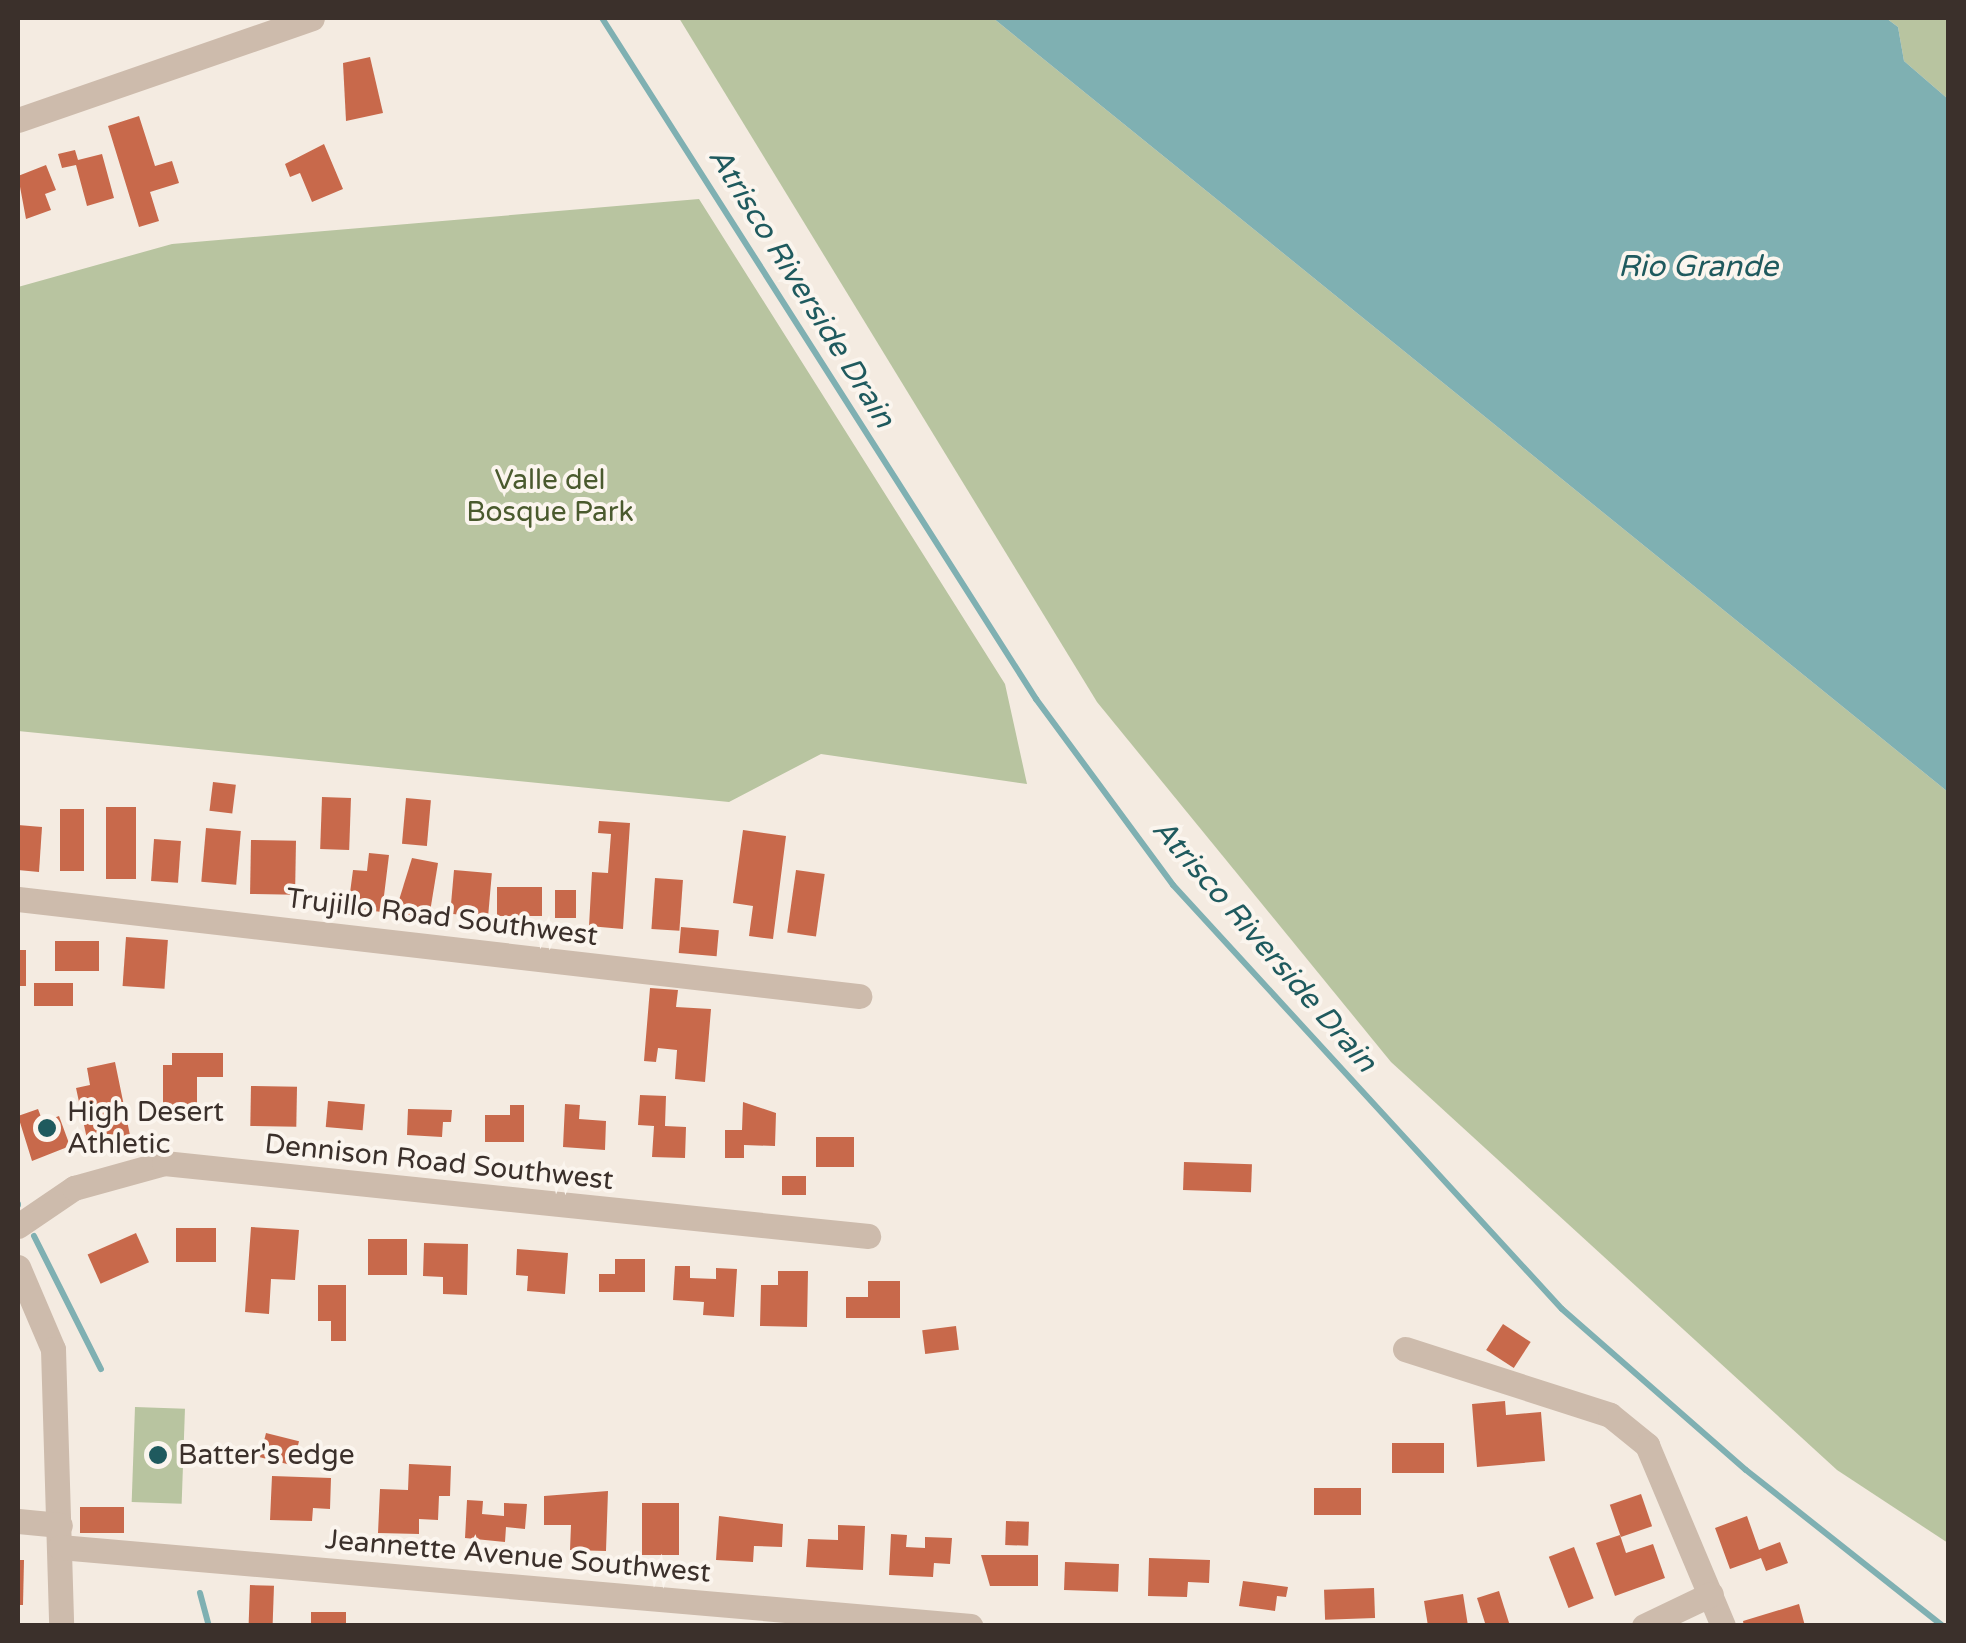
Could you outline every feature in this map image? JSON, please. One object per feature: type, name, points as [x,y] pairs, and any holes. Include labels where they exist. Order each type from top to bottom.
[{"type":"street","points":[[18,120],[312,18]]},
{"type":"street","name":"Trujillo Road Southwest","points":[[18,899],[859,996]]},
{"type":"street","name":"Dennison Road Southwest","points":[[18,1226],[74,1188],[164,1163],[868,1236]]},
{"type":"street","points":[[18,1268],[53,1349],[61,1626]]},
{"type":"street","points":[[1405,1349],[1610,1414],[1647,1445],[1681,1514],[1723,1626]]},
{"type":"street","name":"Jeannette Avenue Southwest","points":[[18,1521],[60,1536],[971,1626]]},
{"type":"street","points":[[1644,1626],[1711,1594]]},
{"type":"green space","points":[[679,18],[993,18],[1948,792],[1948,1543],[1837,1470],[1391,1062],[1097,702]]},
{"type":"green space","points":[[1886,18],[1948,18],[1948,99],[1904,61],[1898,27]]},
{"type":"green space","name":"Valle del Bosque Park","points":[[699,199],[1005,684],[1027,784],[821,754],[729,802],[18,731],[18,287],[172,244]]},
{"type":"green space","name":"Batter's edge","points":[[135,1407],[185,1409],[182,1504],[132,1502]]},
{"type":"water","name":"Rio Grande","points":[[993,18],[1886,18],[1898,27],[1904,61],[1948,99],[1948,792]]},
{"type":"building","points":[[370,57],[383,113],[346,121],[343,63]]},
{"type":"building","points":[[139,116],[155,166],[172,161],[179,183],[150,192],[159,221],[139,227],[108,126]]},
{"type":"building","points":[[324,144],[343,189],[312,202],[300,173],[290,177],[285,164]]},
{"type":"building","points":[[75,150],[78,160],[102,154],[114,198],[87,206],[76,165],[62,168],[58,154]]},
{"type":"building","points":[[46,165],[56,190],[45,194],[51,210],[26,219],[18,176]]},
{"type":"building","points":[[213,782],[236,785],[232,814],[209,811]]},
{"type":"building","points":[[322,797],[351,798],[349,850],[320,849]]},
{"type":"building","points":[[406,798],[431,800],[427,846],[402,844]]},
{"type":"building","points":[[106,807],[136,807],[136,879],[106,879]]},
{"type":"building","points":[[60,809],[84,809],[84,871],[60,871]]},
{"type":"building","points":[[599,821],[630,823],[623,929],[589,926],[592,872],[608,873],[611,834],[598,833]]},
{"type":"building","points":[[18,825],[42,827],[39,872],[18,870]]},
{"type":"building","points":[[206,828],[241,831],[236,885],[201,882]]},
{"type":"building","points":[[743,830],[786,836],[773,939],[749,936],[753,906],[733,903]]},
{"type":"building","points":[[154,839],[181,841],[178,883],[151,881]]},
{"type":"building","points":[[251,840],[296,841],[295,895],[250,894]]},
{"type":"building","points":[[369,853],[389,855],[382,912],[348,908],[353,870],[367,871]]},
{"type":"building","points":[[412,858],[438,863],[429,918],[395,913]]},
{"type":"building","points":[[454,870],[492,873],[488,917],[450,914]]},
{"type":"building","points":[[796,870],[825,874],[816,936],[787,932]]},
{"type":"building","points":[[655,878],[683,880],[679,931],[651,929]]},
{"type":"building","points":[[497,887],[542,887],[542,916],[497,916]]},
{"type":"building","points":[[555,890],[576,890],[576,918],[555,918]]},
{"type":"building","points":[[681,927],[719,930],[717,956],[679,953]]},
{"type":"building","points":[[126,937],[168,940],[164,989],[123,986]]},
{"type":"building","points":[[55,941],[99,941],[99,971],[55,971]]},
{"type":"building","points":[[18,950],[26,950],[26,986],[18,986]]},
{"type":"building","points":[[34,983],[73,983],[73,1006],[34,1006]]},
{"type":"building","points":[[650,988],[678,990],[676,1007],[711,1009],[705,1082],[675,1079],[677,1050],[658,1048],[656,1062],[644,1061]]},
{"type":"building","points":[[172,1053],[223,1053],[223,1077],[197,1077],[197,1117],[163,1117],[163,1065],[172,1065]]},
{"type":"building","points":[[115,1062],[132,1145],[123,1147],[120,1133],[87,1139],[76,1088],[90,1085],[87,1068]]},
{"type":"building","points":[[251,1086],[297,1087],[296,1127],[250,1126]]},
{"type":"building","points":[[640,1095],[666,1096],[665,1126],[686,1127],[685,1158],[652,1157],[654,1126],[638,1125]]},
{"type":"building","points":[[328,1101],[365,1104],[363,1130],[326,1127]]},
{"type":"building","points":[[743,1102],[776,1113],[775,1146],[744,1145],[744,1158],[725,1158],[725,1130],[742,1130]]},
{"type":"building","points":[[565,1104],[580,1105],[579,1119],[606,1121],[605,1150],[563,1147]]},
{"type":"building","points":[[510,1105],[524,1105],[524,1142],[485,1142],[485,1115],[510,1115]]},
{"type":"building","points":[[38,1109],[43,1122],[59,1116],[70,1146],[32,1161],[18,1116]]},
{"type":"building","points":[[408,1109],[452,1110],[451,1122],[443,1122],[442,1137],[407,1135]]},
{"type":"building","points":[[816,1137],[854,1137],[854,1167],[816,1167]]},
{"type":"building","points":[[1184,1162],[1252,1164],[1251,1192],[1183,1190]]},
{"type":"building","points":[[782,1176],[806,1176],[806,1195],[782,1195]]},
{"type":"building","points":[[251,1227],[299,1230],[295,1280],[271,1279],[269,1314],[245,1312]]},
{"type":"building","points":[[176,1228],[216,1228],[216,1262],[176,1262]]},
{"type":"building","points":[[136,1233],[149,1262],[101,1284],[88,1255]]},
{"type":"building","points":[[368,1239],[407,1239],[407,1275],[368,1275]]},
{"type":"building","points":[[424,1243],[468,1244],[467,1295],[443,1294],[443,1277],[423,1276]]},
{"type":"building","points":[[517,1249],[568,1253],[565,1294],[527,1291],[528,1276],[516,1275]]},
{"type":"building","points":[[615,1259],[645,1259],[645,1292],[599,1292],[599,1274],[615,1274]]},
{"type":"building","points":[[675,1266],[690,1266],[690,1278],[716,1279],[716,1268],[737,1269],[734,1317],[703,1315],[704,1302],[673,1300]]},
{"type":"building","points":[[778,1271],[808,1271],[807,1327],[760,1326],[761,1285],[778,1285]]},
{"type":"building","points":[[868,1281],[900,1281],[900,1318],[846,1318],[846,1297],[868,1297]]},
{"type":"building","points":[[318,1285],[346,1285],[346,1341],[331,1341],[331,1321],[318,1321]]},
{"type":"building","points":[[1503,1324],[1531,1342],[1514,1368],[1486,1350]]},
{"type":"building","points":[[956,1326],[959,1350],[925,1354],[922,1330]]},
{"type":"building","points":[[1505,1401],[1506,1415],[1541,1412],[1545,1461],[1477,1467],[1472,1404]]},
{"type":"building","points":[[266,1433],[299,1441],[293,1465],[260,1457]]},
{"type":"building","points":[[1392,1443],[1444,1443],[1444,1473],[1392,1473]]},
{"type":"building","points":[[409,1464],[451,1466],[450,1496],[439,1496],[438,1520],[419,1519],[419,1534],[378,1533],[380,1489],[408,1490]]},
{"type":"building","points":[[272,1476],[331,1478],[330,1509],[313,1508],[312,1521],[270,1520]]},
{"type":"building","points":[[1314,1488],[1361,1488],[1361,1515],[1314,1515]]},
{"type":"building","points":[[608,1491],[606,1551],[570,1550],[571,1525],[544,1525],[544,1496]]},
{"type":"building","points":[[1641,1494],[1652,1526],[1621,1537],[1610,1505]]},
{"type":"building","points":[[467,1500],[483,1501],[482,1514],[504,1516],[504,1503],[527,1504],[525,1529],[506,1527],[505,1542],[465,1538]]},
{"type":"building","points":[[642,1503],[679,1503],[679,1555],[642,1555]]},
{"type":"building","points":[[80,1507],[124,1507],[124,1533],[80,1533]]},
{"type":"building","points":[[719,1516],[783,1524],[782,1547],[754,1546],[753,1562],[716,1560]]},
{"type":"building","points":[[1747,1516],[1759,1550],[1780,1542],[1788,1563],[1766,1571],[1761,1558],[1730,1569],[1715,1528]]},
{"type":"building","points":[[1006,1521],[1029,1522],[1028,1546],[1005,1545]]},
{"type":"building","points":[[838,1525],[865,1526],[863,1570],[806,1567],[808,1539],[838,1540]]},
{"type":"building","points":[[891,1534],[907,1535],[906,1547],[925,1548],[925,1537],[952,1538],[950,1564],[934,1563],[933,1577],[889,1575]]},
{"type":"building","points":[[1620,1535],[1626,1553],[1653,1544],[1665,1578],[1615,1596],[1596,1543]]},
{"type":"building","points":[[1574,1547],[1594,1598],[1569,1608],[1549,1557]]},
{"type":"building","points":[[981,1555],[1038,1555],[1038,1586],[990,1586]]},
{"type":"building","points":[[1149,1558],[1210,1560],[1209,1583],[1188,1582],[1187,1597],[1148,1596]]},
{"type":"building","points":[[18,1560],[24,1560],[23,1605],[18,1605]]},
{"type":"building","points":[[1065,1562],[1119,1564],[1118,1592],[1064,1590]]},
{"type":"building","points":[[1243,1581],[1288,1587],[1286,1597],[1277,1596],[1275,1611],[1239,1606]]},
{"type":"building","points":[[250,1585],[274,1586],[273,1626],[249,1626]]},
{"type":"building","points":[[1374,1588],[1375,1618],[1325,1620],[1324,1590]]},
{"type":"building","points":[[1499,1591],[1510,1626],[1486,1626],[1477,1598]]},
{"type":"building","points":[[1463,1594],[1468,1626],[1428,1626],[1424,1601]]},
{"type":"building","points":[[1799,1604],[1805,1626],[1744,1626],[1743,1621]]},
{"type":"building","points":[[311,1612],[346,1612],[346,1626],[311,1626]]},
{"type":"waterway","name":"Atrisco Riverside Drain","points":[[602,18],[1036,699],[1173,885],[1562,1309],[1746,1470],[1943,1626]]},
{"type":"waterway","points":[[34,1236],[101,1369]]},
{"type":"waterway","points":[[200,1593],[209,1626]]},
{"type":"place","name":"High Desert Athletic","points":[[47,1128]]},
{"type":"place","name":"Batter's edge","points":[[158,1455]]}]
